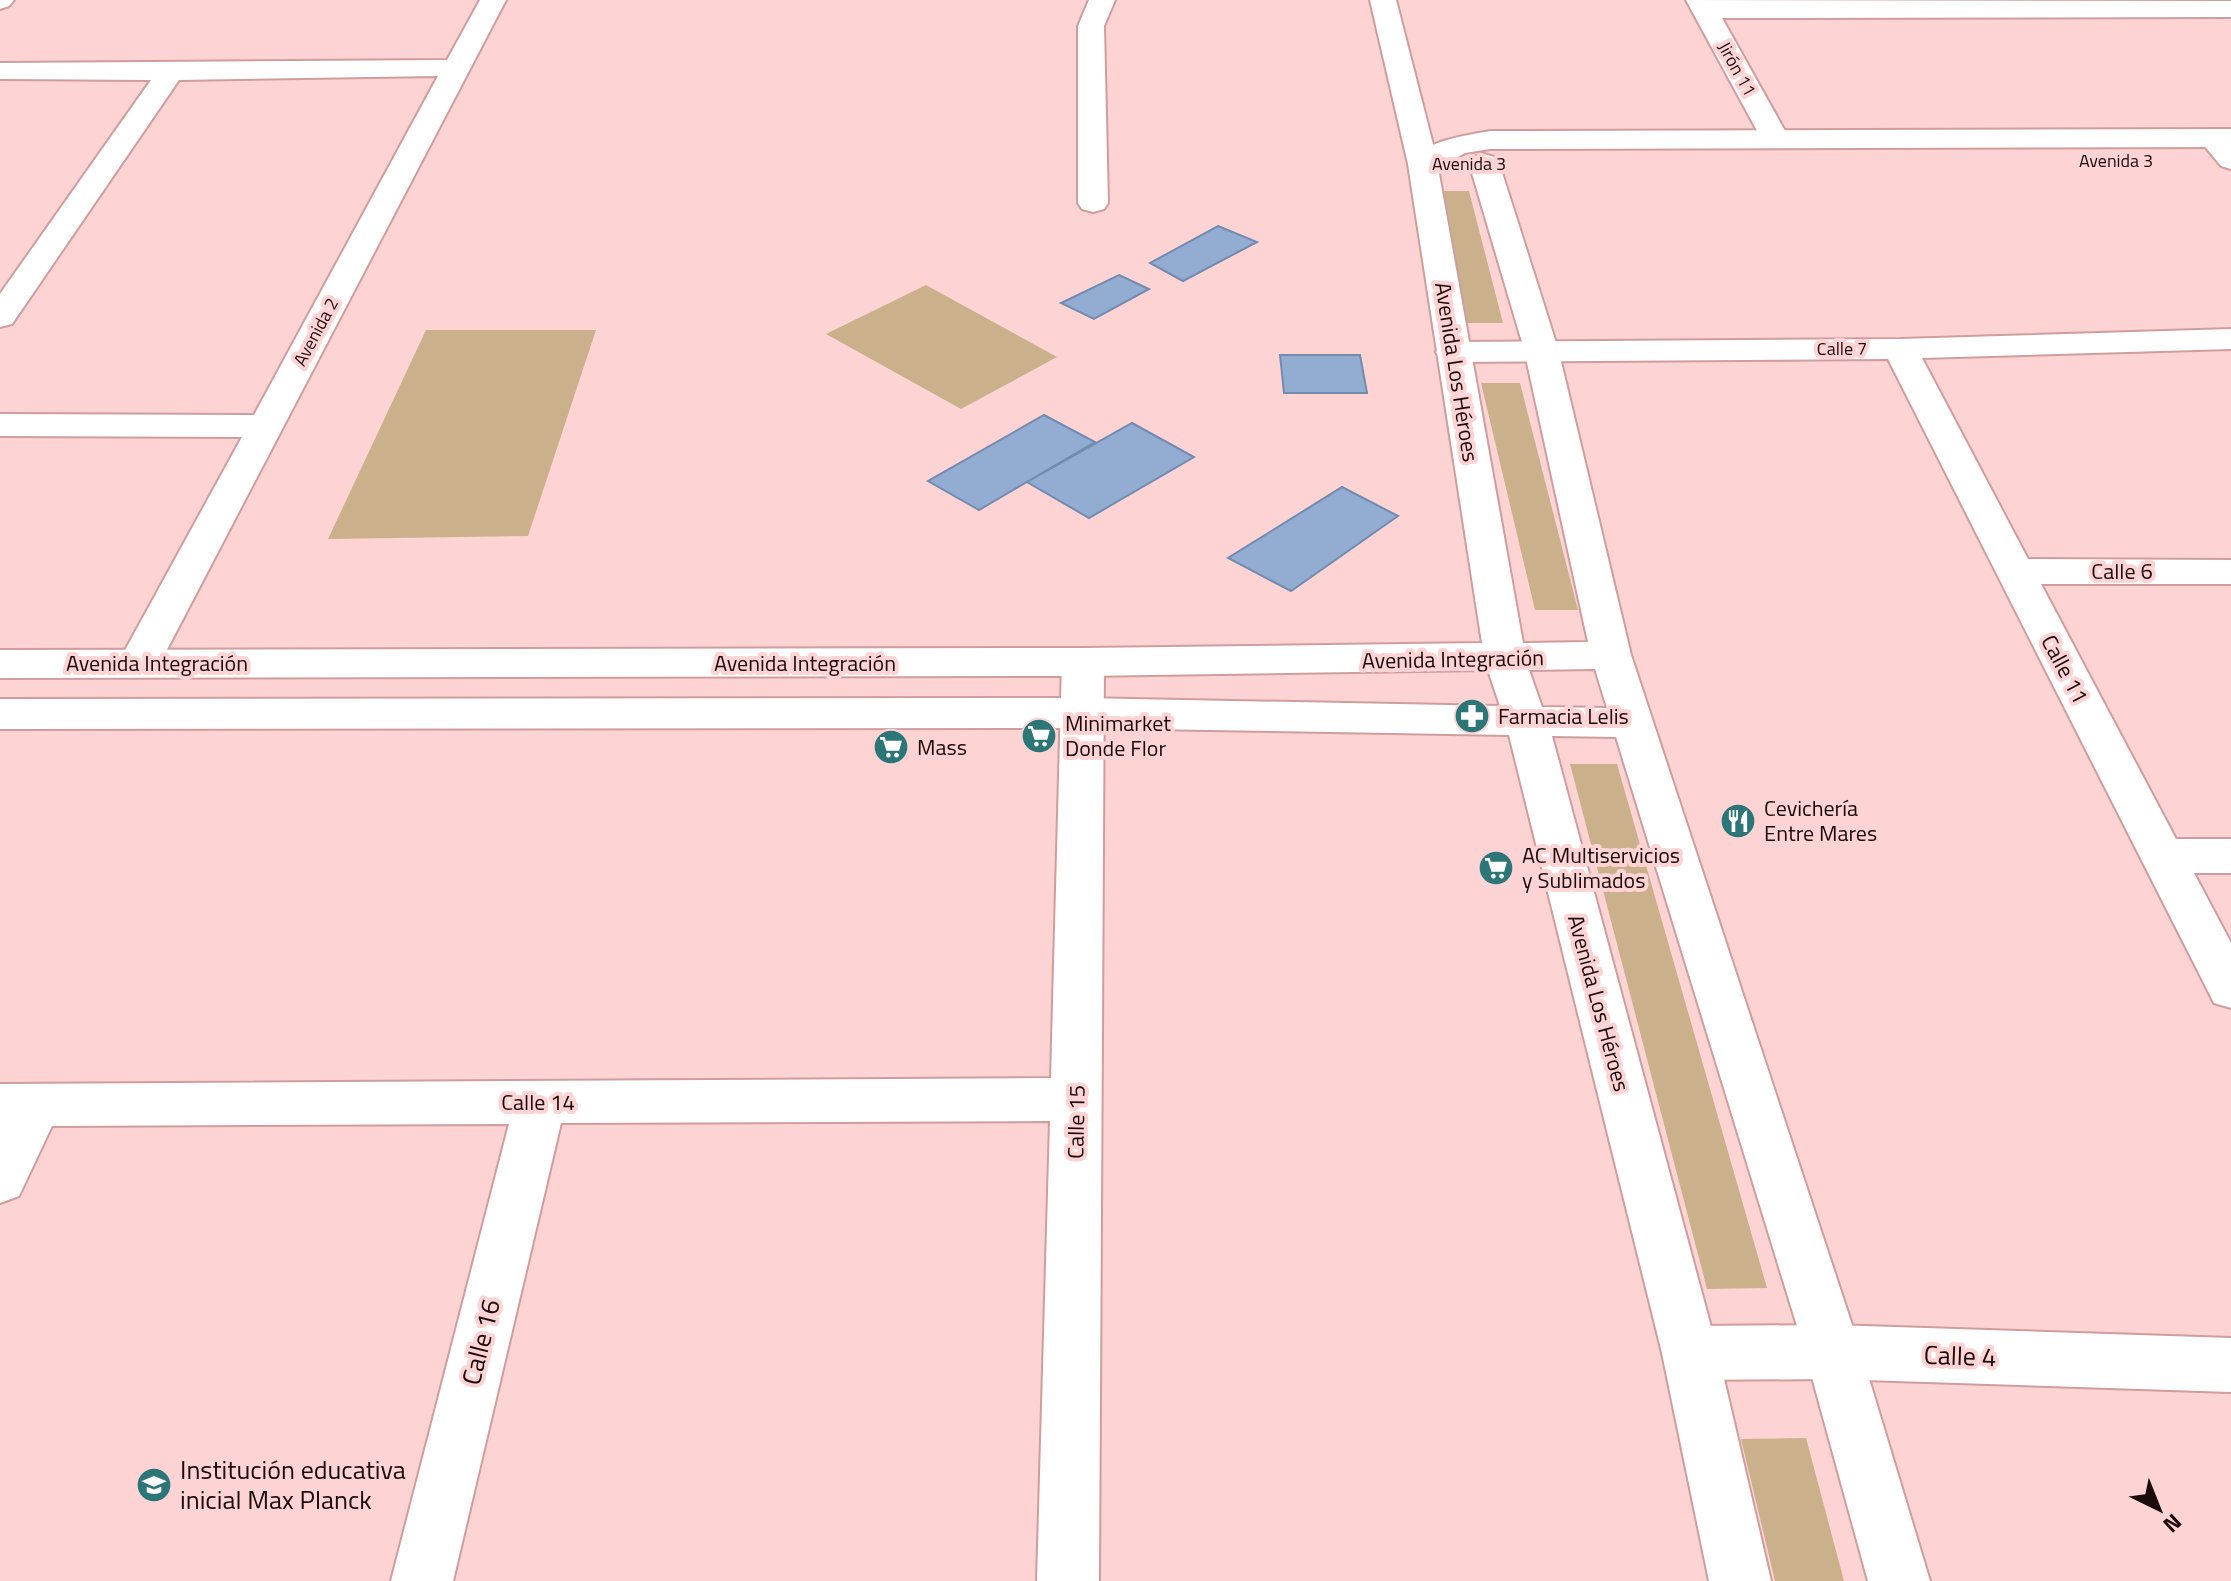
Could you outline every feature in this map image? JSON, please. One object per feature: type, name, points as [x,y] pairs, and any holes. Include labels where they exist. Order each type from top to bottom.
[{"type":"street","name":"Avenida 2","points":[[139,663],[493,0]]},
{"type":"street","points":[[1093,203],[1091,26],[1102,0]]},
{"type":"street","name":"Avenida Los Héroes","points":[[1383,0],[1423,164],[1505,659],[1526,720],[1690,1353],[1740,1581]]},
{"type":"street","points":[[1702,5],[2231,9]]},
{"type":"street","name":"Jirón 11","points":[[1702,5],[1775,138]]},
{"type":"street","points":[[0,71],[458,68]]},
{"type":"street","points":[[0,317],[171,72]]},
{"type":"street","points":[[2221,138],[2231,161]]},
{"type":"street","name":"Avenida 3","points":[[1423,164],[1457,146],[1490,140],[2221,138]]},
{"type":"street","name":"Avenida 3","points":[[1423,164],[2231,161]]},
{"type":"street","points":[[1484,163],[1541,349],[1611,655],[1833,1352],[1899,1581]]},
{"type":"street","name":"Calle 7","points":[[1453,352],[1541,349],[1900,349],[2231,339]]},
{"type":"street","name":"Calle 11","points":[[1900,349],[2231,989]]},
{"type":"street","points":[[0,425],[266,426]]},
{"type":"street","name":"Calle 6","points":[[2013,571],[2231,572]]},
{"type":"street","name":"Avenida Integración","points":[[0,664],[1083,662],[1505,659],[1611,655]]},
{"type":"street","name":"Calle 15","points":[[1068,1581],[1083,662]]},
{"type":"street","points":[[0,714],[1082,713],[1632,723]]},
{"type":"street","points":[[2164,856],[2231,856]]},
{"type":"street","name":"Calle 14","points":[[18,1105],[1076,1099]]},
{"type":"street","name":"Calle 16","points":[[422,1581],[540,1102]]},
{"type":"street","points":[[0,1180],[18,1105]]},
{"type":"street","name":"Calle 4","points":[[1690,1353],[1833,1352],[2231,1365]]},
{"type":"shaded area","points":[[1435,191],[1469,191],[1503,323],[1465,323]]},
{"type":"shaded area","points":[[926,285],[1057,357],[961,409],[826,334]]},
{"type":"shaded area","points":[[426,330],[596,330],[528,536],[328,539]]},
{"type":"shaded area","points":[[1481,383],[1520,383],[1578,610],[1535,610]]},
{"type":"shaded area","points":[[1570,764],[1617,764],[1767,1288],[1707,1289]]},
{"type":"shaded area","points":[[1806,1438],[1844,1581],[1775,1581],[1741,1439]]},
{"type":"building","points":[[1218,226],[1257,242],[1183,281],[1150,263]]},
{"type":"building","points":[[1119,275],[1149,289],[1094,319],[1061,303]]},
{"type":"building","points":[[1280,355],[1360,355],[1367,393],[1284,393]]},
{"type":"building","points":[[1044,415],[1095,442],[979,510],[928,481]]},
{"type":"building","points":[[1132,423],[1194,457],[1089,518],[1027,482]]},
{"type":"building","points":[[1342,487],[1398,516],[1291,591],[1228,558]]},
{"type":"place","name":"Farmacia Lelis","points":[[1472,716]]},
{"type":"place","name":"Minimarket Donde Flor","points":[[1039,736]]},
{"type":"place","name":"Mass","points":[[891,747]]},
{"type":"place","name":"Cevichería Entre Mares","points":[[1738,821]]},
{"type":"place","name":"AC Multiservicios y Sublimados","points":[[1496,868]]},
{"type":"place","name":"Institución educativa inicial Max Planck","points":[[154,1485]]}]
